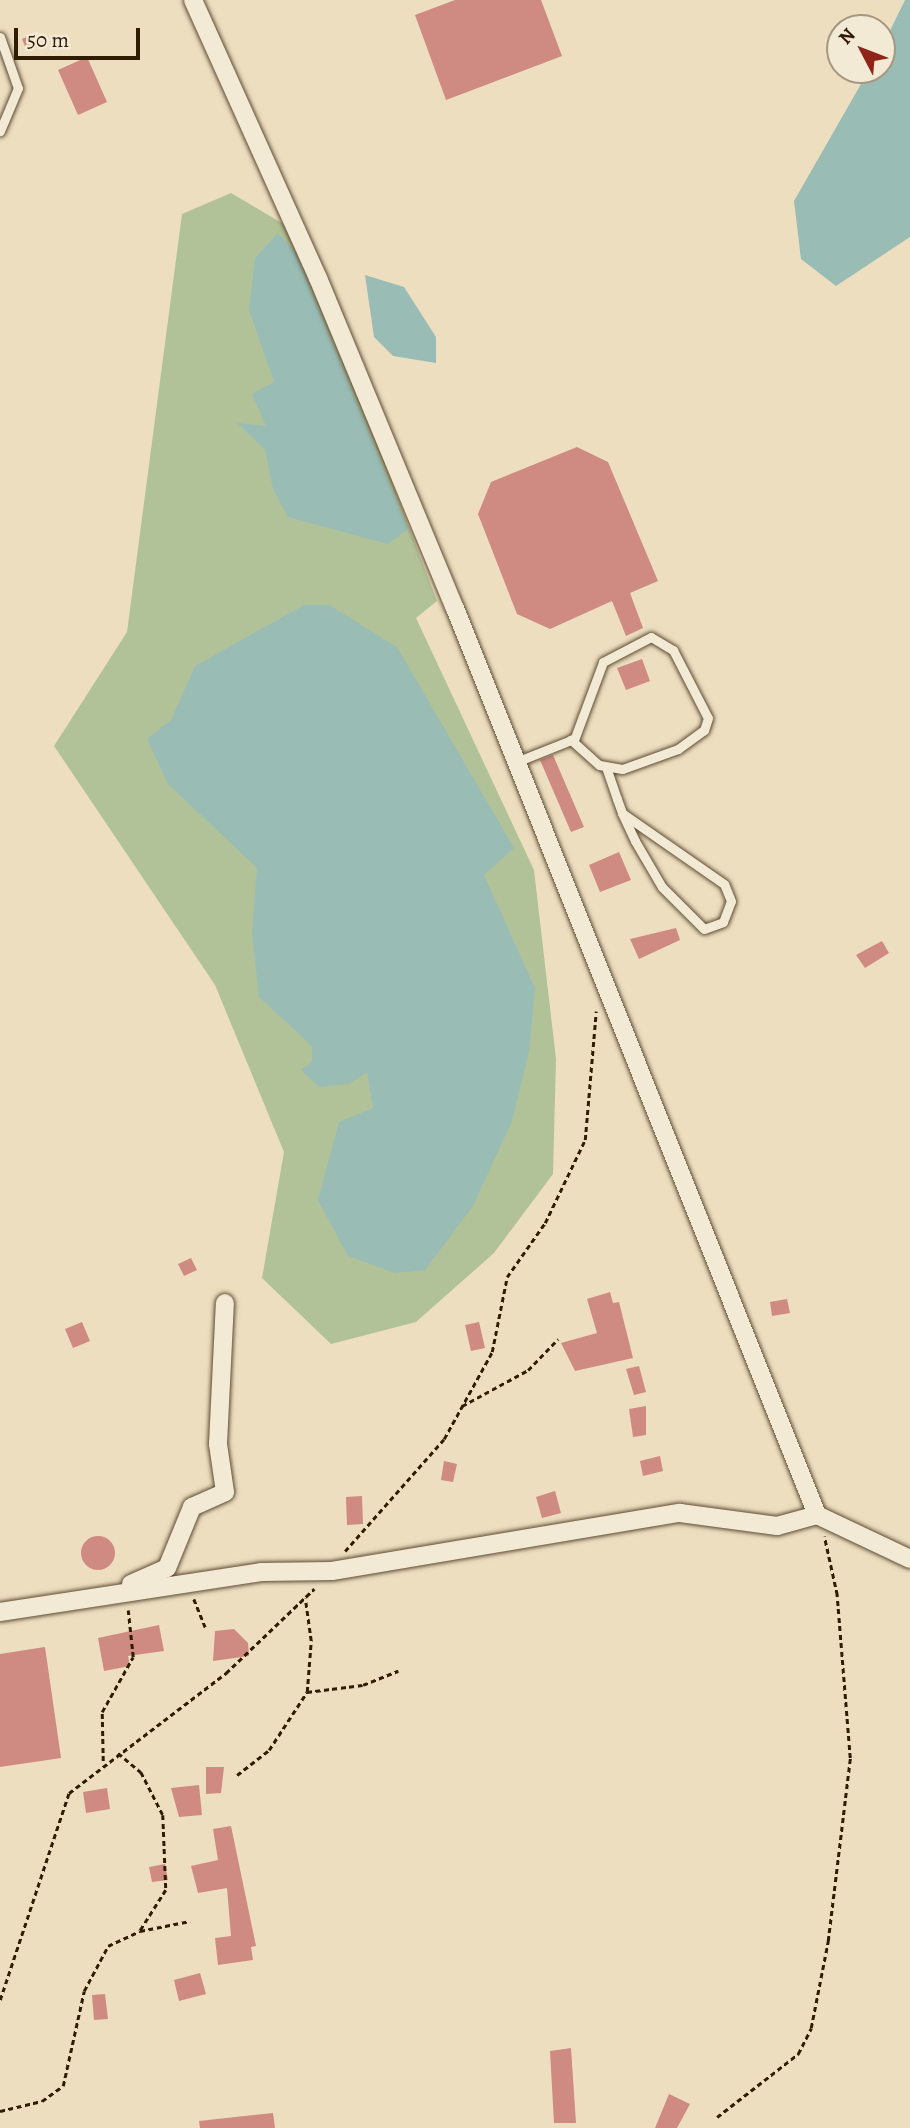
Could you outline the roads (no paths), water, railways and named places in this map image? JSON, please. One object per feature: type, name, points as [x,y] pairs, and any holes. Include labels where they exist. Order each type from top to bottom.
[{"type":"street","points":[[193,0],[313,266],[822,1519]]},
{"type":"street","points":[[119,1594],[167,1568],[192,1507],[225,1492],[218,1444],[225,1303]]},
{"type":"street","points":[[0,1612],[188,1583],[332,1571],[680,1513],[777,1526],[822,1519],[910,1559]]},
{"type":"lane","points":[[0,37],[18,95],[0,131]]},
{"type":"lane","points":[[516,762],[571,740],[582,728],[603,662],[627,646],[663,640],[705,708],[708,725],[678,749],[627,768],[606,767]]},
{"type":"lane","points":[[571,740],[606,767],[622,813],[662,887],[681,909],[704,929],[723,922],[731,901],[724,884],[622,813]]},
{"type":"water","points":[[905,0],[910,0],[910,237],[836,286],[801,259],[794,201],[861,84],[896,84],[896,18]]},
{"type":"water","points":[[278,233],[296,253],[408,529],[388,544],[288,517],[273,489],[265,450],[237,423],[266,426],[252,394],[274,382],[249,310],[255,258]]},
{"type":"water","points":[[365,275],[404,287],[436,337],[436,363],[393,356],[374,337]]},
{"type":"water","points":[[304,605],[329,605],[397,647],[514,848],[484,875],[535,988],[529,1052],[512,1121],[473,1206],[425,1270],[395,1273],[348,1256],[318,1200],[339,1122],[373,1108],[367,1072],[349,1084],[319,1087],[301,1070],[312,1062],[312,1046],[259,997],[252,933],[257,868],[168,784],[147,739],[171,720],[195,666]]}]
